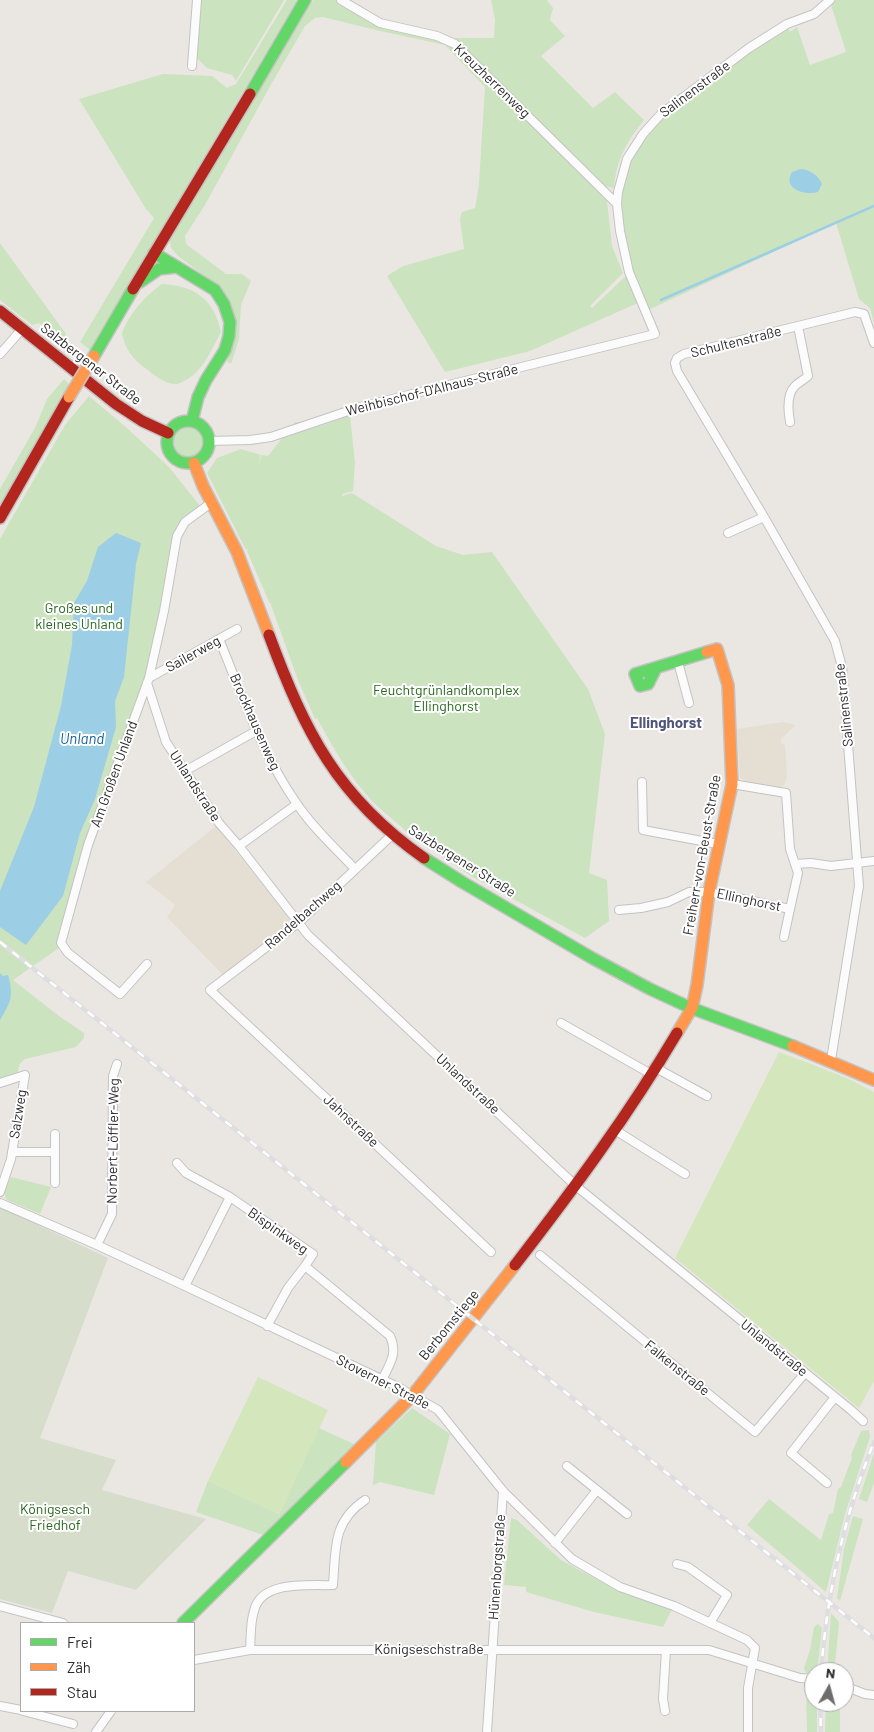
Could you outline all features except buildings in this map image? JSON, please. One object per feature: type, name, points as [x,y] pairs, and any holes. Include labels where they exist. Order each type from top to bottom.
[{"type":"main road","points":[[0,518],[154,253],[199,181],[305,0]]},
{"type":"main road","points":[[154,253],[215,290],[224,304],[230,322],[225,350],[206,380],[198,397],[192,421]]},
{"type":"main road","points":[[133,289],[146,277],[159,269],[176,267]]},
{"type":"main road","name":"Salzbergener Straße","points":[[0,311],[122,409],[168,434]]},
{"type":"main road","points":[[186,420],[192,421],[198,423],[206,431],[209,442],[203,457],[194,462],[186,463],[178,461],[171,456],[167,449],[166,441],[168,434],[175,424],[186,420]]},
{"type":"main road","name":"Salzbergener Straße","points":[[194,462],[203,487],[237,552],[307,727],[336,774],[370,814],[392,834],[438,866],[596,960],[659,993],[692,1008],[832,1060],[874,1080]]},
{"type":"main road","name":"Freiherr-von-Beust-Straße","points":[[678,662],[717,649],[728,685],[730,706],[732,784],[709,892],[697,985],[692,1008]]},
{"type":"main road","points":[[656,668],[678,662]]},
{"type":"main road","name":"Berbomstiege","points":[[184,1622],[412,1396],[576,1186],[654,1071],[692,1008]]},
{"type":"street","points":[[192,66],[196,0]]},
{"type":"street","name":"Kreuzherrenweg","points":[[340,0],[380,23],[437,36],[455,44],[618,204]]},
{"type":"street","name":"Salinenstraße","points":[[656,334],[629,272],[620,231],[618,204],[621,180],[628,159],[643,134],[660,114],[749,48],[787,24],[814,14],[830,0]]},
{"type":"street","name":"Schultenstraße","points":[[675,361],[684,354],[859,312],[866,317],[874,343]]},
{"type":"street","name":"Schultenstraße","points":[[790,422],[788,406],[791,392],[794,387],[808,376],[798,326]]},
{"type":"street","points":[[0,354],[22,329]]},
{"type":"street","name":"Weihbischof-D'Alhaus-Straße","points":[[209,442],[250,440],[271,436],[360,407],[656,334]]},
{"type":"street","name":"Salinenstraße","points":[[675,361],[676,371],[835,641],[842,667],[859,886],[832,1060]]},
{"type":"street","name":"Am Großen Unland","points":[[147,964],[120,994],[68,953],[61,943],[88,845],[148,680],[164,611],[177,536],[184,522],[212,503]]},
{"type":"street","points":[[728,533],[764,518]]},
{"type":"street","name":"Sailerweg","points":[[148,680],[237,630]]},
{"type":"street","name":"Brockhausenweg","points":[[219,639],[256,732],[275,768],[297,804],[324,837],[355,869]]},
{"type":"street","points":[[678,662],[689,703]]},
{"type":"street","name":"Unlandstraße","points":[[148,680],[166,742],[219,823],[298,923],[315,941],[576,1186],[863,1421]]},
{"type":"street","points":[[185,770],[256,732]]},
{"type":"street","points":[[642,782],[643,830],[718,844]]},
{"type":"street","name":"Ellinghorst","points":[[732,784],[786,793],[790,849],[798,873],[784,937]]},
{"type":"street","points":[[239,846],[297,804]]},
{"type":"street","name":"Randelbachweg","points":[[210,990],[298,923],[392,834]]},
{"type":"street","points":[[795,864],[811,863],[830,866],[874,861]]},
{"type":"street","name":"Ellinghorst","points":[[619,910],[641,908],[668,902],[690,892],[709,892],[790,909]]},
{"type":"street","name":"Jahnstraße","points":[[210,990],[491,1252]]},
{"type":"street","points":[[562,1023],[654,1071],[707,1096]]},
{"type":"street","name":"Norbert-Löffler-Weg","points":[[97,1245],[112,1214],[113,1076],[117,1064]]},
{"type":"street","name":"Salzweg","points":[[0,1083],[25,1075],[12,1152],[0,1192]]},
{"type":"street","points":[[615,1130],[685,1174]]},
{"type":"street","points":[[55,1134],[55,1183]]},
{"type":"street","name":"Salzweg","points":[[12,1152],[55,1152]]},
{"type":"street","name":"Bispinkweg","points":[[177,1163],[186,1173],[230,1197],[313,1254],[305,1266],[390,1336],[394,1346],[394,1354],[382,1380]]},
{"type":"street","points":[[185,1286],[230,1197]]},
{"type":"street","name":"Stoverner Straße","points":[[0,1203],[185,1286],[382,1380],[438,1410],[502,1491],[572,1559],[620,1587],[674,1606],[747,1640],[755,1648],[752,1663]]},
{"type":"street","name":"Falkenstraße","points":[[540,1255],[755,1432],[805,1373]]},
{"type":"street","points":[[268,1326],[288,1288],[305,1266]]},
{"type":"street","points":[[827,1483],[791,1453],[835,1397]]},
{"type":"street","points":[[568,1466],[627,1514]]},
{"type":"street","points":[[555,1543],[597,1490]]},
{"type":"street","name":"Hünenborgstraße","points":[[487,1732],[502,1491]]},
{"type":"street","points":[[250,1650],[254,1609],[264,1594],[276,1588],[333,1585],[339,1529],[347,1515],[365,1500]]},
{"type":"street","points":[[677,1564],[688,1567],[727,1596],[710,1623]]},
{"type":"street","points":[[0,1606],[59,1622]]},
{"type":"street","name":"Königseschstraße","points":[[195,1660],[250,1650],[708,1650],[804,1678]]},
{"type":"street","points":[[665,1711],[663,1699],[666,1650]]},
{"type":"street","points":[[748,1732],[748,1688],[752,1663]]},
{"type":"street","points":[[854,1690],[874,1695]]},
{"type":"street","points":[[0,1706],[20,1711]]},
{"type":"street","points":[[26,1712],[73,1724]]},
{"type":"street","points":[[96,1732],[110,1712]]},
{"type":"shaded area","points":[[783,722],[796,725],[781,739],[781,743],[785,745],[787,776],[784,785],[774,788],[747,782],[740,778],[737,729]]},
{"type":"shaded area","points":[[216,826],[292,922],[224,976],[167,917],[175,905],[146,882]]},
{"type":"green space","points":[[199,0],[284,0],[236,81],[232,75],[207,68],[196,57]]},
{"type":"green space","points":[[287,0],[297,0],[90,350],[80,342],[154,218],[146,209],[79,99],[163,74],[212,76],[227,88],[236,84]]},
{"type":"green space","points":[[313,0],[335,0],[388,27],[450,42],[607,201],[612,246],[623,273],[590,306],[592,308],[628,274],[640,302],[530,351],[445,372],[387,276],[403,266],[464,249],[460,219],[462,212],[475,208],[479,184],[485,87],[445,45],[323,17],[315,18],[305,26],[205,205],[185,236],[186,244],[226,274],[242,274],[251,281],[241,305],[239,339],[231,364],[227,362],[234,338],[214,283],[178,256],[171,248],[170,240],[173,231]]},
{"type":"green space","points":[[491,0],[547,0],[553,8],[550,20],[565,36],[541,56],[593,108],[615,92],[644,120],[623,151],[617,169],[614,188],[605,186],[455,38],[494,38],[495,20]]},
{"type":"green space","points":[[835,0],[874,0],[874,323],[870,308],[859,299],[836,223],[646,311],[629,272],[617,204],[629,160],[660,114],[787,24],[790,32],[797,27],[810,65],[846,52],[831,5]]},
{"type":"green space","points":[[0,243],[66,334],[62,342],[39,323],[32,325],[0,300]]},
{"type":"green space","points":[[162,284],[184,288],[201,296],[213,311],[221,332],[210,353],[196,372],[191,377],[176,384],[160,379],[139,364],[129,351],[122,334],[128,320],[138,306]]},
{"type":"green space","points":[[64,379],[70,385],[0,511],[0,489],[35,428],[47,399]]},
{"type":"green space","name":"Großes und kleines Unland","points":[[89,396],[169,467],[200,506],[178,524],[172,542],[148,668],[121,741],[61,926],[58,942],[59,948],[13,980],[84,1033],[84,1038],[76,1047],[25,1059],[19,1066],[18,1077],[0,1081],[0,539],[65,425]]},
{"type":"green space","name":"Feuchtgrünlandkomplex Ellinghorst","points":[[350,415],[355,463],[353,491],[342,494],[342,496],[352,493],[436,546],[463,555],[492,552],[588,689],[605,734],[589,873],[607,880],[609,921],[585,938],[471,876],[404,830],[374,803],[358,784],[336,752],[317,718],[315,719],[298,680],[271,605],[272,603],[270,604],[247,551],[249,548],[246,550],[207,473],[217,458],[241,449],[261,455],[257,469],[262,455],[268,456],[295,422],[308,422],[321,426]]},
{"type":"green space","points":[[188,425],[200,430],[205,442],[200,454],[188,459],[176,454],[171,442],[176,430]]},
{"type":"green space","points":[[779,1052],[839,1075],[874,1092],[874,1381],[859,1408],[675,1258]]},
{"type":"green space","points":[[11,1177],[51,1187],[40,1214],[7,1200],[5,1191]]},
{"type":"green space","name":"Königsesch Friedhof","points":[[0,1207],[108,1258],[40,1438],[116,1460],[102,1490],[206,1519],[136,1590],[68,1571],[52,1613],[0,1599]]},
{"type":"green space","points":[[258,1377],[328,1410],[279,1514],[208,1481]]},
{"type":"green space","points":[[412,1408],[450,1434],[434,1495],[380,1482],[373,1485],[376,1442]]},
{"type":"green space","points":[[319,1428],[356,1445],[266,1536],[196,1512],[208,1481],[279,1514]]},
{"type":"green space","points":[[869,1430],[870,1437],[845,1514],[826,1592],[747,1525],[769,1499],[821,1540],[829,1514],[833,1513],[838,1489],[841,1487],[861,1431]]},
{"type":"green space","points":[[874,1453],[874,1483],[867,1502],[859,1499]]},
{"type":"green space","points":[[853,1516],[863,1519],[840,1601],[837,1598],[844,1549]]},
{"type":"green space","points":[[511,1518],[517,1520],[561,1560],[616,1590],[672,1609],[663,1627],[594,1612],[526,1592],[526,1587],[504,1585]]},
{"type":"green space","points":[[831,1613],[839,1622],[835,1662],[828,1662]]},
{"type":"green space","points":[[818,1624],[822,1628],[818,1662],[806,1662],[810,1650],[814,1627]]},
{"type":"green space","points":[[807,1712],[817,1712],[817,1732],[807,1732]]},
{"type":"green space","points":[[826,1712],[840,1712],[840,1732],[825,1732]]},
{"type":"water","points":[[801,169],[808,170],[818,178],[822,184],[818,192],[801,192],[792,187],[790,178],[792,172]]},
{"type":"water","name":"Unland","points":[[116,533],[141,543],[136,564],[124,677],[115,701],[116,727],[95,799],[80,833],[63,896],[26,945],[0,927],[0,891],[34,807],[61,706],[72,645],[74,603],[87,581],[98,547]]},
{"type":"water","points":[[0,973],[3,976],[8,975],[11,994],[7,1008],[0,1020]]},
{"type":"waterway","points":[[661,300],[874,206]]},
{"type":"railway","points":[[0,942],[874,1638]]},
{"type":"railway","points":[[822,1662],[832,1584],[854,1498],[874,1442]]},
{"type":"railway","points":[[820,1712],[821,1732]]},
{"type":"traffic: fast","points":[[250,94],[305,0]]},
{"type":"traffic: fast","points":[[154,253],[215,290],[224,304],[230,322],[225,350],[206,380],[198,397],[192,421]]},
{"type":"traffic: fast","points":[[140,282],[159,269],[176,267]]},
{"type":"traffic: fast","points":[[94,356],[133,289]]},
{"type":"traffic: fast","points":[[192,421],[200,424],[206,430],[209,442],[206,454],[200,460],[184,463],[176,460],[170,454],[167,438],[170,430],[176,424],[192,421]]},
{"type":"traffic: fast","points":[[656,668],[648,684],[640,686],[635,674],[707,652]]},
{"type":"traffic: fast","points":[[424,858],[592,958],[650,989],[691,1008],[793,1046]]},
{"type":"traffic: fast","points":[[184,1622],[346,1462]]},
{"type":"traffic: slow","points":[[69,397],[94,356]]},
{"type":"traffic: slow","points":[[194,463],[203,486],[237,552],[269,635]]},
{"type":"traffic: slow","points":[[677,1033],[692,1008],[697,985],[709,892],[732,784],[728,685],[717,649],[707,652]]},
{"type":"traffic: slow","points":[[793,1046],[874,1080]]},
{"type":"traffic: slow","points":[[346,1462],[412,1396],[515,1265]]},
{"type":"traffic: jam","points":[[133,289],[250,94]]},
{"type":"traffic: jam","points":[[0,311],[116,404],[142,421],[168,433]]},
{"type":"traffic: jam","points":[[0,518],[69,397]]},
{"type":"traffic: jam","points":[[269,635],[296,702],[327,760],[368,811],[394,835],[424,858]]},
{"type":"traffic: jam","points":[[515,1265],[600,1151],[640,1093],[677,1033]]},
{"type":"district","name":"Ellinghorst","points":[[666,723]]}]
